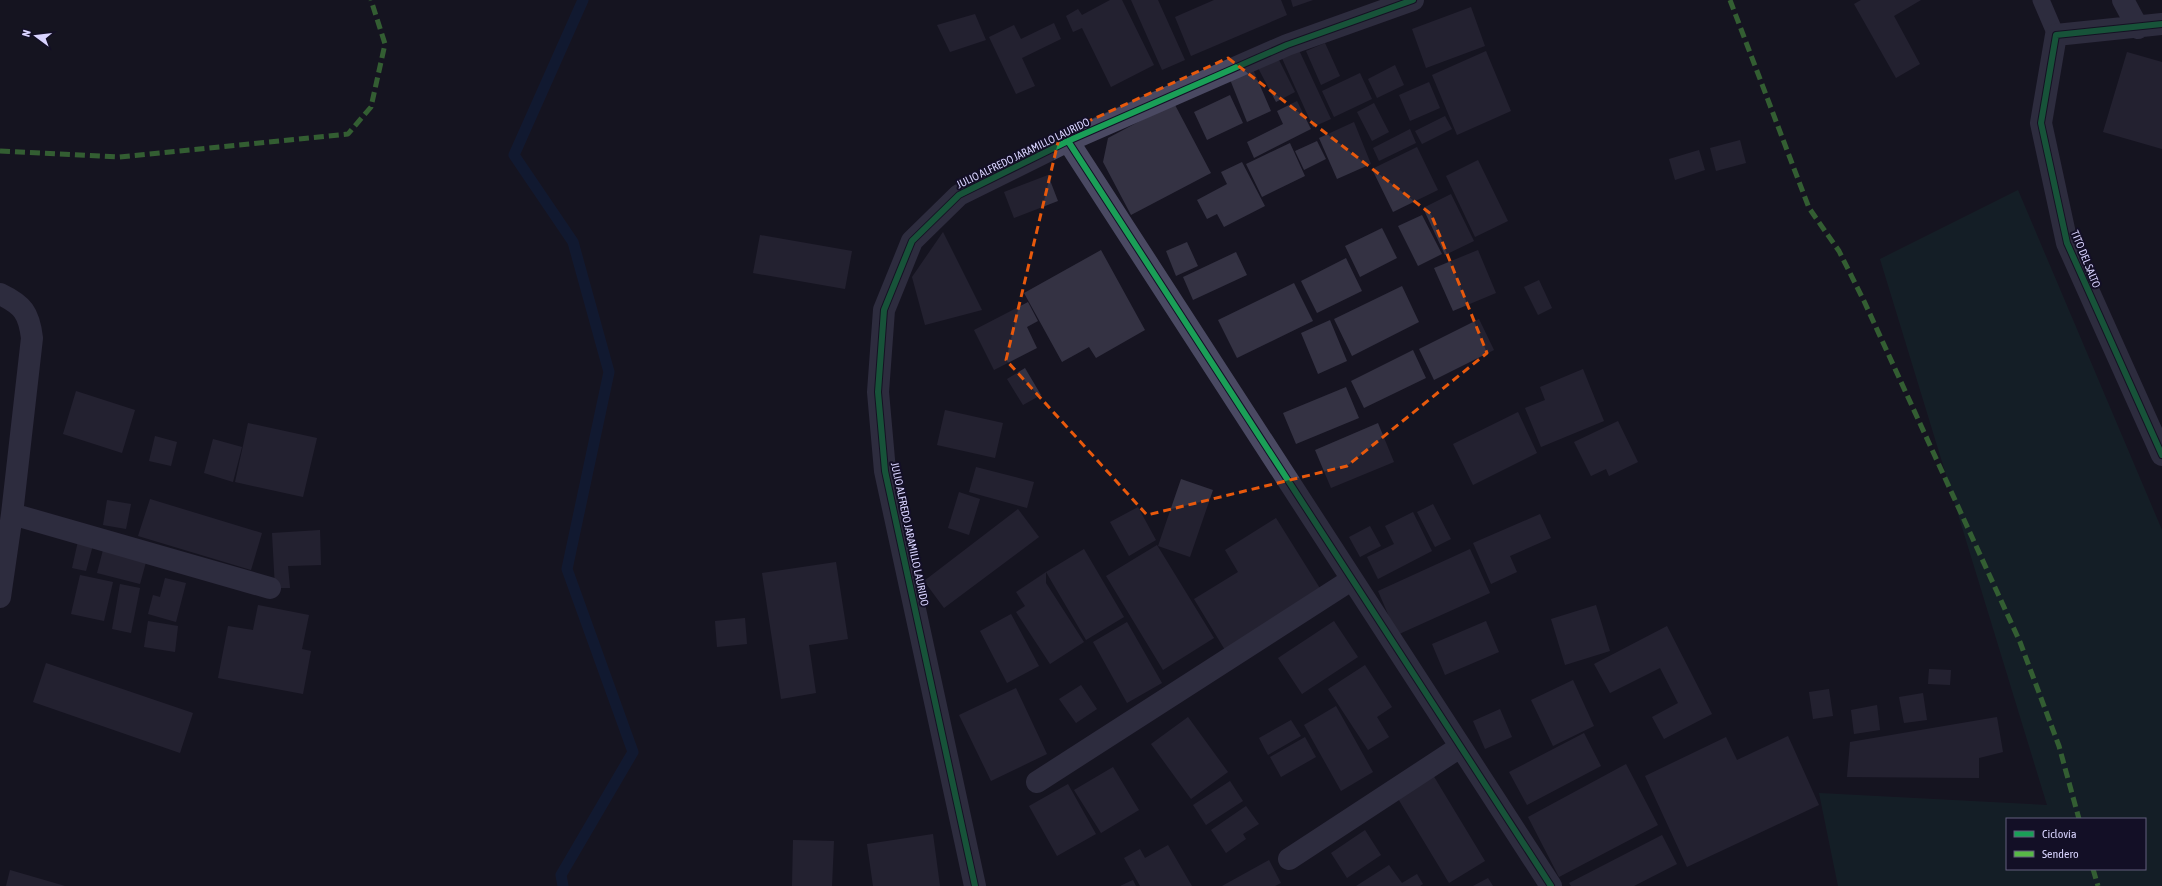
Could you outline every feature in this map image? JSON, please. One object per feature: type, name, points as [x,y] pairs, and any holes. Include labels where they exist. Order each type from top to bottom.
[{"type":"street","name":"JULIO ALFREDO JARAMILLO LAURIDO","points":[[975,886],[885,471],[878,392],[884,310],[912,240],[959,195],[1068,141],[1287,45],[1413,0]]},
{"type":"street","points":[[2123,0],[2138,28]]},
{"type":"street","points":[[2056,35],[2138,28],[2162,24]]},
{"type":"street","name":"TITO DEL SALTO","points":[[2056,35],[2041,123],[2066,243],[2162,455]]},
{"type":"street","points":[[1068,141],[1351,580],[1551,886]]},
{"type":"street","points":[[0,294],[12,300],[30,319],[32,338],[12,514],[0,596]]},
{"type":"street","points":[[12,514],[270,588]]},
{"type":"street","points":[[1037,782],[1351,580]]},
{"type":"street","points":[[1288,859],[1460,747]]},
{"type":"lane","points":[[2041,0],[2056,35]]},
{"type":"highlighted area","points":[[1228,58],[1431,214],[1487,353],[1347,466],[1147,515],[1006,360],[1060,134]]},
{"type":"green space","points":[[2018,190],[2162,530],[2162,886],[1838,886],[1819,793],[2047,805],[1880,259]]},
{"type":"building","points":[[1110,0],[1122,0],[1154,65],[1111,87],[1082,28],[1073,32],[1066,16],[1078,9],[1082,15]]},
{"type":"building","points":[[1131,0],[1158,0],[1185,60],[1162,70]]},
{"type":"building","points":[[1214,0],[1281,0],[1287,15],[1191,56],[1175,17]]},
{"type":"building","points":[[1291,0],[1313,0],[1293,7]]},
{"type":"building","points":[[1861,0],[1921,0],[1894,16],[1920,64],[1896,78],[1854,4]]},
{"type":"building","points":[[1471,7],[1485,46],[1426,68],[1412,29]]},
{"type":"building","points":[[975,14],[986,40],[950,52],[937,25]]},
{"type":"building","points":[[1054,23],[1061,39],[1022,58],[1035,86],[1016,94],[989,37],[1014,25],[1021,39]]},
{"type":"building","points":[[1325,43],[1340,76],[1321,85],[1306,51]]},
{"type":"building","points":[[1298,48],[1331,119],[1313,127],[1281,56]]},
{"type":"building","points":[[1486,51],[1511,111],[1457,135],[1432,75]]},
{"type":"building","points":[[2127,52],[2162,62],[2162,149],[2103,132]]},
{"type":"building","points":[[1276,54],[1295,92],[1276,102],[1256,64]]},
{"type":"building","points":[[1395,65],[1404,85],[1377,98],[1368,79]]},
{"type":"building","points":[[1252,67],[1271,111],[1247,122],[1229,77]]},
{"type":"building","points":[[1360,73],[1372,99],[1334,117],[1322,91]]},
{"type":"building","points":[[1429,82],[1440,108],[1410,121],[1399,95]]},
{"type":"building","points":[[1230,95],[1243,123],[1207,140],[1194,112]]},
{"type":"building","points":[[1297,101],[1311,129],[1254,158],[1247,142],[1283,124],[1277,111]]},
{"type":"building","points":[[1174,103],[1211,173],[1131,215],[1103,162],[1108,138]]},
{"type":"building","points":[[1374,103],[1389,132],[1372,141],[1357,112]]},
{"type":"building","points":[[1445,116],[1452,129],[1422,144],[1415,131]]},
{"type":"building","points":[[1354,122],[1371,164],[1337,179],[1319,138]]},
{"type":"building","points":[[1410,129],[1416,143],[1379,161],[1373,148]]},
{"type":"building","points":[[1740,140],[1746,163],[1716,171],[1710,148]]},
{"type":"building","points":[[1317,141],[1326,159],[1304,170],[1295,151]]},
{"type":"building","points":[[1290,143],[1305,176],[1262,197],[1246,164]]},
{"type":"building","points":[[1417,147],[1438,190],[1393,212],[1372,169]]},
{"type":"building","points":[[1699,150],[1705,170],[1675,180],[1669,159]]},
{"type":"building","points":[[1478,160],[1508,221],[1475,237],[1446,176]]},
{"type":"building","points":[[1242,162],[1265,206],[1224,227],[1217,214],[1207,219],[1197,200],[1227,184],[1221,172]]},
{"type":"building","points":[[1048,175],[1058,201],[1014,218],[1004,192]]},
{"type":"building","points":[[1451,194],[1474,241],[1445,255],[1423,208]]},
{"type":"building","points":[[1422,215],[1442,254],[1418,266],[1398,226]]},
{"type":"building","points":[[1382,228],[1397,258],[1360,277],[1345,246]]},
{"type":"building","points":[[943,232],[982,310],[925,325],[912,277]]},
{"type":"building","points":[[760,235],[852,251],[845,289],[753,273]]},
{"type":"building","points":[[1187,242],[1198,266],[1176,276],[1166,251]]},
{"type":"building","points":[[1101,250],[1145,330],[1096,358],[1089,347],[1062,362],[1024,293]]},
{"type":"building","points":[[1478,250],[1496,293],[1453,311],[1434,268]]},
{"type":"building","points":[[1236,252],[1247,275],[1193,300],[1183,277]]},
{"type":"building","points":[[1346,258],[1362,291],[1317,313],[1301,281]]},
{"type":"building","points":[[1539,280],[1552,308],[1538,315],[1524,287]]},
{"type":"building","points":[[1294,283],[1313,321],[1237,358],[1218,320]]},
{"type":"building","points":[[1402,286],[1419,322],[1352,356],[1334,319]]},
{"type":"building","points":[[1028,302],[1038,321],[1027,327],[1037,348],[994,370],[974,330]]},
{"type":"building","points":[[1479,319],[1494,350],[1434,380],[1419,349]]},
{"type":"building","points":[[1330,320],[1347,361],[1318,374],[1301,333]]},
{"type":"building","points":[[1413,350],[1426,378],[1364,408],[1351,381]]},
{"type":"building","points":[[1025,368],[1041,395],[1023,405],[1007,379]]},
{"type":"building","points":[[1583,369],[1604,421],[1541,447],[1525,408],[1545,400],[1540,387]]},
{"type":"building","points":[[1346,387],[1359,418],[1296,444],[1283,413]]},
{"type":"building","points":[[76,391],[135,410],[122,453],[63,434]]},
{"type":"building","points":[[945,410],[1003,423],[995,458],[937,445]]},
{"type":"building","points":[[1518,412],[1537,453],[1473,485],[1453,444]]},
{"type":"building","points":[[1618,421],[1638,462],[1609,476],[1606,469],[1591,476],[1574,442]]},
{"type":"building","points":[[248,423],[317,438],[303,497],[235,482]]},
{"type":"building","points":[[1378,423],[1394,462],[1331,488],[1315,450]]},
{"type":"building","points":[[155,436],[177,442],[171,466],[149,461]]},
{"type":"building","points":[[213,439],[242,447],[233,482],[204,473]]},
{"type":"building","points":[[976,467],[1034,482],[1027,508],[969,492]]},
{"type":"building","points":[[1181,479],[1213,490],[1190,557],[1158,546]]},
{"type":"building","points":[[959,492],[980,499],[969,535],[948,528]]},
{"type":"building","points":[[150,499],[262,533],[251,570],[138,536]]},
{"type":"building","points":[[107,500],[131,504],[126,529],[103,525]]},
{"type":"building","points":[[1433,504],[1451,539],[1435,547],[1417,512]]},
{"type":"building","points":[[1138,507],[1156,540],[1129,556],[1110,522]]},
{"type":"building","points":[[1018,509],[1039,537],[944,608],[924,581]]},
{"type":"building","points":[[1413,512],[1432,551],[1378,579],[1367,557],[1394,544],[1385,526]]},
{"type":"building","points":[[1540,514],[1551,538],[1510,556],[1517,572],[1491,584],[1473,543]]},
{"type":"building","points":[[1276,518],[1321,590],[1225,650],[1194,599],[1238,572],[1225,550]]},
{"type":"building","points":[[1370,526],[1381,546],[1360,557],[1349,537]]},
{"type":"building","points":[[320,530],[321,565],[288,566],[290,588],[275,588],[272,533]]},
{"type":"building","points":[[78,541],[93,545],[86,571],[72,568]]},
{"type":"building","points":[[1157,545],[1214,638],[1163,670],[1106,576]]},
{"type":"building","points":[[1084,549],[1124,617],[1086,640],[1046,572]]},
{"type":"building","points":[[1470,549],[1490,593],[1397,635],[1378,591]]},
{"type":"building","points":[[103,550],[146,562],[140,584],[97,573]]},
{"type":"building","points":[[836,562],[848,639],[809,645],[816,693],[781,699],[762,573]]},
{"type":"building","points":[[1046,572],[1046,583],[1084,642],[1050,664],[1016,612],[1025,606],[1016,592]]},
{"type":"building","points":[[80,575],[113,582],[104,621],[71,614]]},
{"type":"building","points":[[165,578],[186,583],[176,622],[148,614],[153,595],[160,597]]},
{"type":"building","points":[[120,584],[140,588],[131,633],[112,629]]},
{"type":"building","points":[[258,605],[309,615],[302,649],[311,651],[303,694],[218,678],[228,626],[253,630]]},
{"type":"building","points":[[1596,605],[1610,651],[1565,665],[1551,619]]},
{"type":"building","points":[[1011,614],[1039,666],[1007,683],[980,631]]},
{"type":"building","points":[[745,618],[747,644],[717,647],[715,621]]},
{"type":"building","points":[[148,621],[178,626],[175,652],[144,647]]},
{"type":"building","points":[[1334,621],[1358,657],[1302,694],[1278,658]]},
{"type":"building","points":[[1486,621],[1499,652],[1445,675],[1432,644]]},
{"type":"building","points":[[1127,622],[1162,683],[1127,703],[1093,642]]},
{"type":"building","points":[[1667,626],[1712,714],[1664,739],[1652,717],[1678,703],[1660,668],[1610,693],[1594,664]]},
{"type":"building","points":[[46,663],[193,713],[180,753],[33,702]]},
{"type":"building","points":[[1365,665],[1392,707],[1377,717],[1389,737],[1368,750],[1328,689]]},
{"type":"building","points":[[1929,669],[1951,670],[1950,685],[1928,684]]},
{"type":"building","points":[[1573,680],[1594,726],[1553,746],[1531,700]]},
{"type":"building","points":[[1081,685],[1097,709],[1076,723],[1059,699]]},
{"type":"building","points":[[1016,688],[1047,754],[991,781],[959,715]]},
{"type":"building","points":[[1829,689],[1833,716],[1813,719],[1809,692]]},
{"type":"building","points":[[1923,693],[1927,720],[1904,723],[1899,697]]},
{"type":"building","points":[[1877,705],[1880,730],[1854,734],[1851,710]]},
{"type":"building","points":[[1336,706],[1373,772],[1341,791],[1304,725]]},
{"type":"building","points":[[1500,709],[1512,737],[1485,749],[1473,721]]},
{"type":"building","points":[[1188,717],[1228,772],[1191,799],[1151,744]]},
{"type":"building","points":[[1997,717],[2003,752],[1979,758],[1979,778],[1847,777],[1850,742]]},
{"type":"building","points":[[1291,720],[1301,736],[1268,755],[1259,738]]},
{"type":"building","points":[[1584,733],[1601,766],[1527,805],[1509,772]]},
{"type":"building","points":[[1788,736],[1819,805],[1687,867],[1645,776],[1726,737],[1737,760]]},
{"type":"building","points":[[1305,737],[1316,757],[1281,777],[1270,757]]},
{"type":"building","points":[[1626,764],[1658,825],[1559,877],[1528,817]]},
{"type":"building","points":[[1113,767],[1139,810],[1101,833],[1074,790]]},
{"type":"building","points":[[1433,775],[1485,861],[1449,883],[1397,797]]},
{"type":"building","points":[[1230,781],[1243,801],[1206,825],[1193,805]]},
{"type":"building","points":[[1068,784],[1096,834],[1057,856],[1029,806]]},
{"type":"building","points":[[1246,806],[1259,824],[1243,834],[1246,839],[1226,853],[1211,830]]},
{"type":"building","points":[[1365,830],[1381,855],[1347,878],[1331,853]]},
{"type":"building","points":[[933,834],[940,886],[873,886],[867,844]]},
{"type":"building","points":[[1662,835],[1677,864],[1634,886],[1571,886],[1569,883]]},
{"type":"building","points":[[793,840],[834,841],[832,886],[792,886]]},
{"type":"building","points":[[1168,845],[1192,886],[1140,886],[1124,858],[1140,849],[1145,858]]},
{"type":"building","points":[[1269,860],[1281,883],[1275,886],[1222,886]]},
{"type":"building","points":[[1389,865],[1402,883],[1417,874],[1423,884],[1420,886],[1356,886]]},
{"type":"building","points":[[10,870],[65,886],[6,886]]},
{"type":"building","points":[[1488,878],[1493,886],[1473,886]]},
{"type":"building","points":[[1133,880],[1136,886],[1120,886]]},
{"type":"waterway","points":[[563,886],[561,875],[633,752],[567,569],[609,372],[573,242],[514,155],[583,0]]},
{"type":"marked path","points":[[0,151],[119,157],[348,134],[371,107],[385,44],[371,0]]},
{"type":"marked path","points":[[1730,0],[1809,208],[1839,251],[1864,301],[2020,642],[2059,746],[2079,818]]},
{"type":"marked path","points":[[2093,870],[2098,886]]},
{"type":"cycle path","points":[[975,886],[885,471],[878,392],[884,310],[912,241],[959,195],[1068,141],[1287,45],[1413,0]]},
{"type":"cycle path","points":[[2162,24],[2056,35],[2041,123],[2067,243],[2162,455]]},
{"type":"cycle path","points":[[1068,141],[1551,886]]}]
